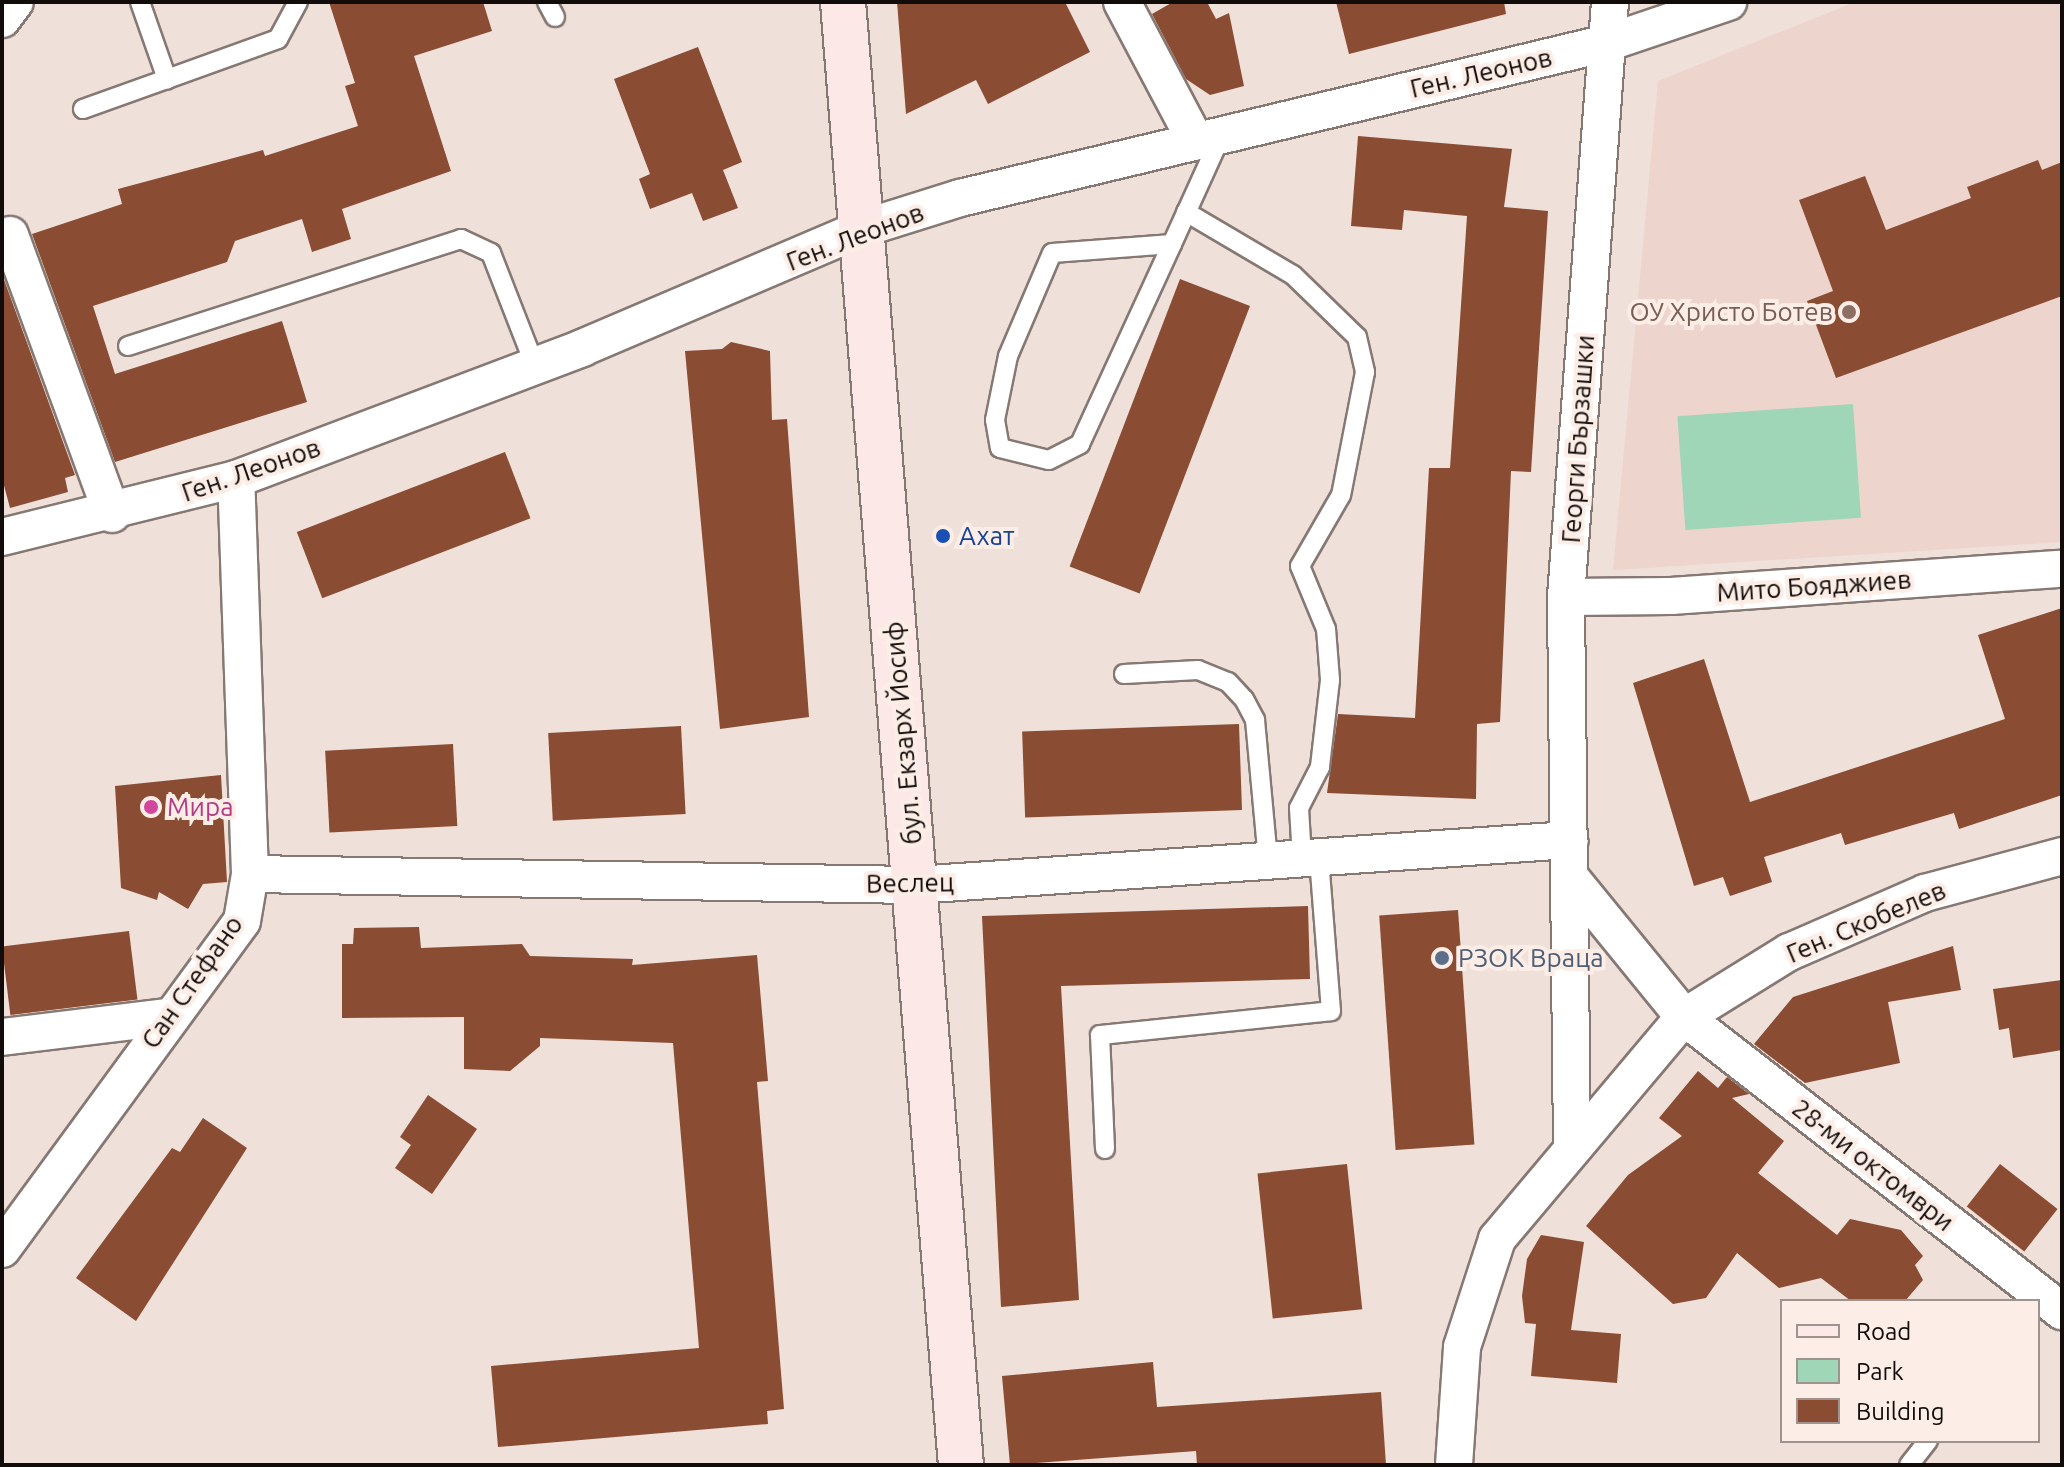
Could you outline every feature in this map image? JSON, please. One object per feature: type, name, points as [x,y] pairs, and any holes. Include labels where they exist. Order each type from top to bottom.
[{"type":"street","points":[[2,19],[15,2]]},
{"type":"street","name":"бул. Екзарх Йосиф","points":[[843,2],[961,1465]]},
{"type":"street","points":[[1122,2],[1208,139]]},
{"type":"street","name":"Георги Бързашки","points":[[1572,1147],[1566,597],[1610,2]]},
{"type":"street","name":"Ген. Леонов","points":[[2,537],[112,514],[236,479],[535,366],[861,229],[1011,183],[1607,43],[1728,2]]},
{"type":"street","points":[[10,235],[112,514]]},
{"type":"street","name":"Сан Стефано","points":[[2,1249],[168,1017],[242,921],[250,874],[236,479]]},
{"type":"street","name":"Мито Бояджиев","points":[[1566,597],[1671,596],[2062,569]]},
{"type":"street","name":"Веслец","points":[[250,874],[916,885],[1569,840]]},
{"type":"street","name":"Ген. Скобелев","points":[[1454,1465],[1462,1347],[1497,1239],[1684,1017],[1789,952],[1911,899],[2062,856]]},
{"type":"street","name":"28-ми октомври","points":[[1570,877],[1684,1017],[2047,1303]]},
{"type":"street","points":[[2,1037],[168,1017]]},
{"type":"lane","points":[[140,2],[167,79]]},
{"type":"lane","points":[[83,109],[278,39],[298,2]]},
{"type":"lane","points":[[1172,244],[1052,253],[1008,356],[995,420],[1000,448],[1049,460],[1080,444],[1172,244],[1186,212],[1208,139]]},
{"type":"lane","points":[[1186,212],[1293,275],[1357,337],[1365,372],[1341,495],[1300,566],[1326,629],[1330,680],[1320,767],[1299,808],[1297,859]]},
{"type":"lane","points":[[128,346],[461,239],[491,253],[535,366]]},
{"type":"lane","points":[[1105,1149],[1100,1035],[1331,1011],[1297,859],[1255,720],[1244,699],[1228,682],[1198,670],[1124,674]]},
{"type":"lane","points":[[1909,1465],[1926,1443]]},
{"type":"shaded area","name":"ОУ Христо Ботев","points":[[1855,2],[2062,2],[2062,542],[1613,570],[1658,81]]},
{"type":"green space","points":[[1853,404],[1861,518],[1685,530],[1677,416]]},
{"type":"building","points":[[329,2],[483,2],[492,31],[414,56],[451,171],[342,209],[351,239],[312,252],[302,219],[235,241],[227,262],[93,306],[115,374],[282,321],[307,402],[115,462],[32,234],[122,204],[118,189],[263,150],[265,156],[358,126],[345,86],[355,83]]},
{"type":"building","points":[[897,2],[1065,2],[1090,52],[988,104],[976,80],[906,114]]},
{"type":"building","points":[[1173,2],[1207,2],[1216,19],[1229,13],[1244,86],[1210,95],[1186,79],[1152,14]]},
{"type":"building","points":[[1336,2],[1504,2],[1506,14],[1349,54]]},
{"type":"building","points":[[698,47],[742,162],[723,170],[738,208],[703,221],[692,193],[650,209],[639,179],[650,174],[614,79]]},
{"type":"building","points":[[1358,136],[1512,149],[1504,207],[1548,211],[1531,472],[1511,471],[1500,722],[1477,724],[1476,799],[1327,793],[1338,714],[1415,718],[1429,468],[1450,468],[1467,216],[1404,210],[1402,230],[1351,226]]},
{"type":"building","points":[[2038,160],[2042,170],[2062,162],[2062,296],[1836,378],[1807,301],[1833,291],[1799,200],[1865,176],[1886,230],[1971,198],[1967,187]]},
{"type":"building","points":[[2,274],[75,475],[65,478],[68,492],[10,508],[2,478]]},
{"type":"building","points":[[1180,279],[1250,306],[1140,593],[1070,567]]},
{"type":"building","points":[[731,342],[770,351],[772,420],[787,419],[809,717],[720,729],[685,351],[722,349]]},
{"type":"building","points":[[505,452],[530,518],[322,598],[297,532]]},
{"type":"building","points":[[2062,608],[2062,795],[1959,829],[1954,813],[1845,845],[1841,833],[1764,857],[1772,882],[1730,896],[1723,877],[1694,886],[1633,683],[1704,659],[1750,802],[2005,719],[1978,635]]},
{"type":"building","points":[[1239,724],[1242,810],[1025,818],[1022,732]]},
{"type":"building","points":[[681,726],[686,814],[553,821],[548,733]]},
{"type":"building","points":[[453,744],[457,826],[329,833],[325,751]]},
{"type":"building","points":[[221,775],[227,882],[203,884],[188,909],[159,892],[157,900],[121,888],[115,786]]},
{"type":"building","points":[[1308,906],[1310,979],[1061,986],[1079,1300],[1001,1307],[982,916]]},
{"type":"building","points":[[1458,910],[1474,1144],[1396,1150],[1379,916]]},
{"type":"building","points":[[419,927],[421,948],[522,944],[530,956],[633,959],[632,965],[757,955],[768,1081],[757,1082],[784,1409],[767,1411],[768,1424],[498,1447],[491,1366],[699,1348],[673,1043],[540,1038],[540,1046],[510,1071],[464,1069],[464,1017],[342,1018],[342,944],[353,944],[354,928]]},
{"type":"building","points":[[129,931],[137,999],[10,1015],[2,947]]},
{"type":"building","points":[[1953,946],[1961,990],[1888,1002],[1900,1063],[1805,1083],[1754,1044],[1793,997]]},
{"type":"building","points":[[2062,980],[2062,1050],[2013,1058],[2009,1028],[1999,1030],[1993,989]]},
{"type":"building","points":[[1698,1071],[1718,1088],[1727,1077],[1749,1094],[1732,1098],[1784,1141],[1758,1173],[1837,1235],[1850,1219],[1901,1230],[1923,1256],[1915,1265],[1923,1280],[1907,1299],[1848,1299],[1821,1278],[1779,1288],[1737,1253],[1706,1298],[1673,1304],[1586,1226],[1628,1175],[1682,1136],[1659,1118]]},
{"type":"building","points":[[428,1095],[477,1129],[432,1194],[395,1168],[411,1145],[400,1137]]},
{"type":"building","points":[[203,1118],[247,1148],[136,1321],[76,1278],[172,1148],[180,1152]]},
{"type":"building","points":[[1347,1164],[1362,1309],[1273,1319],[1257,1173]]},
{"type":"building","points":[[2000,1164],[2058,1209],[2024,1251],[1967,1207]]},
{"type":"building","points":[[1541,1235],[1584,1242],[1571,1330],[1621,1334],[1617,1383],[1531,1376],[1536,1324],[1525,1323],[1522,1296],[1527,1259]]},
{"type":"building","points":[[1153,1362],[1157,1407],[1381,1392],[1386,1465],[1197,1465],[1196,1451],[1010,1465],[1002,1376]]},
{"type":"place","name":"ОУ Христо Ботев","points":[[1849,312]]},
{"type":"place","name":"Ахат","points":[[943,536]]},
{"type":"place","name":"Мира","points":[[151,807]]},
{"type":"place","name":"РЗОК Враца","points":[[1442,958]]}]
